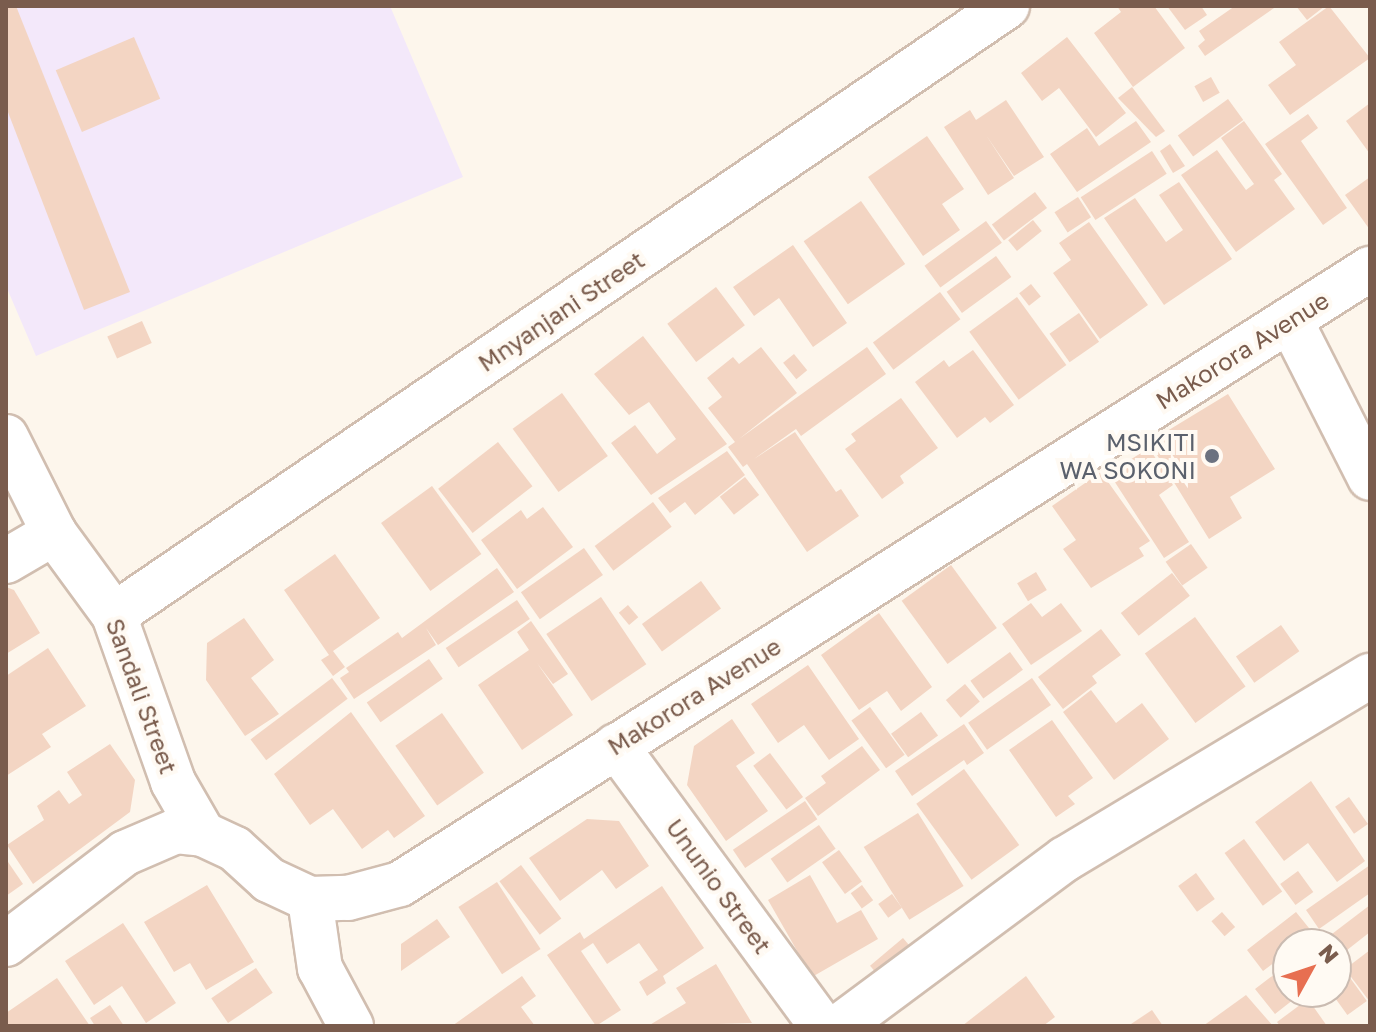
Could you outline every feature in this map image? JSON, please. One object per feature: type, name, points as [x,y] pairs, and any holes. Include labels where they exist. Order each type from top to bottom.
[{"type":"street","name":"Mnyanjani Street","points":[[114,615],[1007,6]]},
{"type":"street","name":"Makorora Avenue","points":[[203,834],[235,849],[269,880],[310,899],[348,898],[400,884],[1370,269]]},
{"type":"street","points":[[1290,320],[1370,478]]},
{"type":"street","name":"Sandali Street","points":[[6,437],[54,533],[114,615],[173,782],[203,834]]},
{"type":"street","points":[[6,561],[54,533]]},
{"type":"street","points":[[840,1026],[1065,859],[1370,676]]},
{"type":"street","name":"Ununio Street","points":[[616,746],[822,1026]]},
{"type":"street","points":[[6,944],[125,853],[176,831],[203,834]]},
{"type":"street","points":[[310,899],[320,968],[351,1026]]},
{"type":"shaded area","points":[[6,6],[390,6],[463,177],[36,356],[6,286]]},
{"type":"building","points":[[6,6],[16,6],[130,292],[84,310],[6,107]]},
{"type":"building","points":[[1117,6],[1154,6],[1185,48],[1133,87],[1094,33],[1121,12]]},
{"type":"building","points":[[1167,6],[1201,6],[1207,15],[1185,30]]},
{"type":"building","points":[[1235,6],[1277,6],[1205,56],[1198,46],[1205,40],[1199,31]]},
{"type":"building","points":[[1296,6],[1325,6],[1307,20]]},
{"type":"building","points":[[1329,6],[1370,58],[1290,115],[1268,85],[1296,65],[1279,42]]},
{"type":"building","points":[[134,37],[160,99],[82,132],[56,70]]},
{"type":"building","points":[[1067,37],[1126,113],[1096,137],[1059,88],[1042,101],[1021,73]]},
{"type":"building","points":[[1211,77],[1220,93],[1203,102],[1194,86]]},
{"type":"building","points":[[1132,87],[1165,131],[1156,137],[1118,98]]},
{"type":"building","points":[[1228,99],[1243,120],[1193,156],[1178,135]]},
{"type":"building","points":[[1006,100],[1044,157],[1014,176],[986,135],[1014,178],[988,195],[944,127],[970,110],[976,120]]},
{"type":"building","points":[[1370,103],[1370,154],[1346,121]]},
{"type":"building","points":[[1308,114],[1318,128],[1301,141],[1347,208],[1323,225],[1265,144]]},
{"type":"building","points":[[1136,121],[1151,142],[1077,192],[1050,154],[1087,128],[1099,146]]},
{"type":"building","points":[[1244,121],[1282,174],[1274,180],[1295,209],[1236,252],[1181,175],[1217,150],[1246,190],[1254,184],[1221,138]]},
{"type":"building","points":[[927,136],[964,189],[942,204],[960,230],[923,256],[868,177]]},
{"type":"building","points":[[1170,144],[1185,166],[1173,173],[1160,151]]},
{"type":"building","points":[[1152,151],[1167,174],[1095,220],[1081,197]]},
{"type":"building","points":[[1370,177],[1370,230],[1345,195]]},
{"type":"building","points":[[1179,182],[1232,259],[1164,305],[1104,218],[1135,198],[1166,242],[1183,230],[1159,195]]},
{"type":"building","points":[[1035,192],[1047,208],[1004,240],[992,224]]},
{"type":"building","points":[[1078,197],[1091,217],[1068,232],[1055,212]]},
{"type":"building","points":[[861,201],[905,264],[848,304],[804,241]]},
{"type":"building","points":[[1033,220],[1042,231],[1017,251],[1008,240]]},
{"type":"building","points":[[986,221],[1002,243],[940,288],[925,266]]},
{"type":"building","points":[[1089,222],[1148,305],[1100,339],[1053,273],[1071,260],[1059,243]]},
{"type":"building","points":[[793,245],[847,323],[813,347],[779,298],[754,316],[733,287]]},
{"type":"building","points":[[996,256],[1011,277],[962,313],[947,292]]},
{"type":"building","points":[[1031,284],[1041,297],[1029,306],[1019,293]]},
{"type":"building","points":[[716,287],[745,325],[696,362],[667,324]]},
{"type":"building","points":[[940,292],[960,319],[893,370],[873,343]]},
{"type":"building","points":[[1017,297],[1066,365],[1019,400],[969,332]]},
{"type":"building","points":[[1079,313],[1099,342],[1070,362],[1050,334]]},
{"type":"building","points":[[142,321],[152,343],[117,358],[107,336]]},
{"type":"building","points":[[643,336],[727,444],[651,495],[611,443],[635,425],[657,454],[676,439],[649,402],[629,415],[594,374]]},
{"type":"building","points":[[761,347],[797,393],[739,439],[867,347],[886,374],[801,436],[796,429],[754,459],[795,432],[836,492],[841,489],[859,516],[807,552],[747,464],[743,467],[728,447],[735,442],[708,408],[722,397],[707,378],[733,357],[739,364]]},
{"type":"building","points":[[973,350],[1014,405],[990,423],[985,417],[957,438],[915,382],[944,360],[949,367]]},
{"type":"building","points":[[794,354],[807,370],[796,379],[783,363]]},
{"type":"building","points":[[562,393],[608,456],[558,492],[513,429]]},
{"type":"building","name":"MSIKITI WA SOKONI","points":[[1228,394],[1275,469],[1230,497],[1242,518],[1209,539],[1149,442]]},
{"type":"building","points":[[901,398],[938,448],[900,476],[904,483],[882,499],[845,449],[856,441],[851,434]]},
{"type":"building","points":[[498,442],[532,486],[473,533],[438,489]]},
{"type":"building","points":[[1149,448],[1173,485],[1159,495],[1189,542],[1164,558],[1109,473]]},
{"type":"building","points":[[727,451],[745,475],[695,515],[685,502],[670,513],[658,498]]},
{"type":"building","points":[[1101,472],[1150,541],[1139,548],[1144,556],[1091,588],[1063,549],[1076,540],[1052,506]]},
{"type":"building","points":[[745,477],[759,495],[734,515],[720,497]]},
{"type":"building","points":[[432,486],[481,554],[430,591],[381,523]]},
{"type":"building","points":[[653,502],[672,527],[613,571],[595,546]]},
{"type":"building","points":[[543,507],[573,547],[517,589],[481,540],[521,510],[527,519]]},
{"type":"building","points":[[1191,544],[1208,568],[1182,586],[1166,562]]},
{"type":"building","points":[[584,548],[603,575],[540,619],[521,592]]},
{"type":"building","points":[[335,554],[380,618],[333,651],[345,667],[333,676],[321,660],[329,655],[284,590]]},
{"type":"building","points":[[951,565],[997,628],[947,664],[902,601]]},
{"type":"building","points":[[497,568],[514,592],[438,645],[426,628],[436,645],[354,699],[340,678],[349,672],[346,668],[398,632],[402,638]]},
{"type":"building","points":[[1036,572],[1047,590],[1028,601],[1017,583]]},
{"type":"building","points":[[1172,573],[1190,596],[1139,636],[1121,613]]},
{"type":"building","points":[[701,581],[721,609],[662,651],[642,624]]},
{"type":"building","points":[[6,587],[14,590],[40,633],[6,654]]},
{"type":"building","points":[[601,597],[646,664],[592,701],[546,634]]},
{"type":"building","points":[[517,600],[530,619],[459,667],[446,648]]},
{"type":"building","points":[[1031,603],[1042,617],[1061,603],[1082,631],[1031,665],[1002,624]]},
{"type":"building","points":[[628,605],[638,617],[629,625],[619,613]]},
{"type":"building","points":[[879,613],[932,687],[901,711],[887,691],[859,710],[821,655]]},
{"type":"building","points":[[1195,617],[1246,687],[1195,723],[1145,653]]},
{"type":"building","points":[[244,618],[274,660],[251,678],[279,714],[245,736],[206,680],[207,643]]},
{"type":"building","points":[[531,621],[568,674],[553,684],[537,663],[573,715],[522,750],[478,685],[529,650],[517,632]]},
{"type":"building","points":[[1281,625],[1299,651],[1254,683],[1236,657]]},
{"type":"building","points":[[1101,629],[1121,655],[1092,676],[1097,683],[1063,709],[1038,677]]},
{"type":"building","points":[[48,648],[86,706],[42,734],[51,747],[6,776],[6,676]]},
{"type":"building","points":[[1010,652],[1023,670],[983,699],[970,681]]},
{"type":"building","points":[[429,659],[443,679],[381,722],[367,703]]},
{"type":"building","points":[[808,665],[859,739],[829,760],[804,725],[778,743],[751,704]]},
{"type":"building","points":[[332,678],[348,699],[266,760],[251,739]]},
{"type":"building","points":[[1032,678],[1051,705],[987,750],[968,723]]},
{"type":"building","points":[[965,684],[980,702],[961,718],[946,700]]},
{"type":"building","points":[[1091,690],[1116,723],[1142,703],[1169,739],[1114,780],[1063,712]]},
{"type":"building","points":[[870,707],[905,755],[886,768],[851,721]]},
{"type":"building","points":[[351,712],[425,816],[394,838],[388,830],[362,849],[333,809],[310,825],[274,774]]},
{"type":"building","points":[[921,712],[938,735],[908,757],[891,734]]},
{"type":"building","points":[[442,713],[484,773],[437,805],[395,746]]},
{"type":"building","points":[[732,719],[755,753],[736,766],[768,811],[726,841],[687,785],[694,746]]},
{"type":"building","points":[[1052,720],[1093,778],[1068,796],[1075,804],[1056,817],[1009,750]]},
{"type":"building","points":[[964,724],[984,753],[967,765],[964,760],[912,796],[895,771]]},
{"type":"building","points":[[110,744],[135,780],[130,812],[33,884],[7,845],[44,820],[37,806],[59,790],[69,804],[82,795],[67,772]]},
{"type":"building","points":[[862,746],[880,770],[818,816],[805,798],[826,783],[821,776]]},
{"type":"building","points":[[770,753],[803,797],[786,810],[753,766]]},
{"type":"building","points":[[964,769],[1019,845],[972,880],[916,804]]},
{"type":"building","points":[[1311,781],[1365,861],[1337,882],[1308,843],[1284,861],[1255,822]]},
{"type":"building","points":[[1349,797],[1368,824],[1354,834],[1335,807]]},
{"type":"building","points":[[805,801],[817,819],[745,868],[733,850]]},
{"type":"building","points":[[918,813],[964,886],[909,920],[864,847]]},
{"type":"building","points":[[587,819],[619,821],[649,866],[616,889],[602,870],[560,901],[529,858]]},
{"type":"building","points":[[819,825],[836,849],[787,883],[771,859]]},
{"type":"building","points":[[1244,839],[1282,892],[1263,906],[1225,853]]},
{"type":"building","points":[[839,850],[862,882],[845,894],[822,862]]},
{"type":"building","points":[[6,859],[23,884],[6,896]]},
{"type":"building","points":[[521,865],[561,919],[540,935],[499,881]]},
{"type":"building","points":[[1370,865],[1370,893],[1320,928],[1306,910]]},
{"type":"building","points":[[1298,871],[1313,892],[1295,905],[1280,884]]},
{"type":"building","points":[[1196,873],[1215,899],[1197,912],[1178,886]]},
{"type":"building","points":[[810,875],[837,923],[861,910],[878,939],[812,977],[768,900]]},
{"type":"building","points":[[497,882],[541,949],[502,974],[458,907]]},
{"type":"building","points":[[207,885],[254,962],[206,990],[190,963],[174,972],[144,922]]},
{"type":"building","points":[[862,885],[873,900],[862,909],[851,893]]},
{"type":"building","points":[[662,886],[704,948],[663,976],[666,983],[647,996],[639,982],[658,970],[639,943],[607,964],[593,943],[581,951],[621,1010],[596,1026],[547,955],[580,932],[584,939]]},
{"type":"building","points":[[892,894],[902,908],[888,918],[878,904]]},
{"type":"building","points":[[1370,905],[1370,932],[1352,946],[1352,928],[1340,928]]},
{"type":"building","points":[[1222,912],[1235,927],[1225,936],[1211,921]]},
{"type":"building","points":[[1296,912],[1309,928],[1275,928]]},
{"type":"building","points":[[437,919],[450,937],[401,971],[401,944]]},
{"type":"building","points":[[123,923],[176,1003],[146,1023],[122,986],[94,1005],[65,961]]},
{"type":"building","points":[[1272,931],[1272,964],[1263,971],[1247,950]]},
{"type":"building","points":[[903,938],[918,956],[885,983],[870,966]]},
{"type":"building","points":[[1370,950],[1370,1002],[1352,978],[1352,964]]},
{"type":"building","points":[[716,964],[752,1023],[648,1026],[686,1003],[676,988]]},
{"type":"building","points":[[256,968],[273,993],[228,1023],[211,998]]},
{"type":"building","points":[[522,976],[536,996],[521,1007],[535,1026],[452,1026]]},
{"type":"building","points":[[1026,976],[1055,1017],[1043,1026],[962,1026]]},
{"type":"building","points":[[1272,976],[1272,1008],[1283,1008],[1275,1014],[1255,989]]},
{"type":"building","points":[[57,978],[90,1026],[6,1026],[6,1013]]},
{"type":"building","points":[[1352,981],[1367,1001],[1347,1015],[1342,1008],[1352,1008]]},
{"type":"building","points":[[1246,995],[1273,1026],[1203,1026]]},
{"type":"building","points":[[110,1005],[124,1026],[95,1026],[90,1018]]},
{"type":"building","points":[[1296,1008],[1314,1008],[1327,1026],[1280,1026],[1277,1022]]},
{"type":"building","points":[[1152,1010],[1163,1026],[1128,1026]]},
{"type":"place","name":"MSIKITI WA SOKONI","points":[[1212,456]]}]
